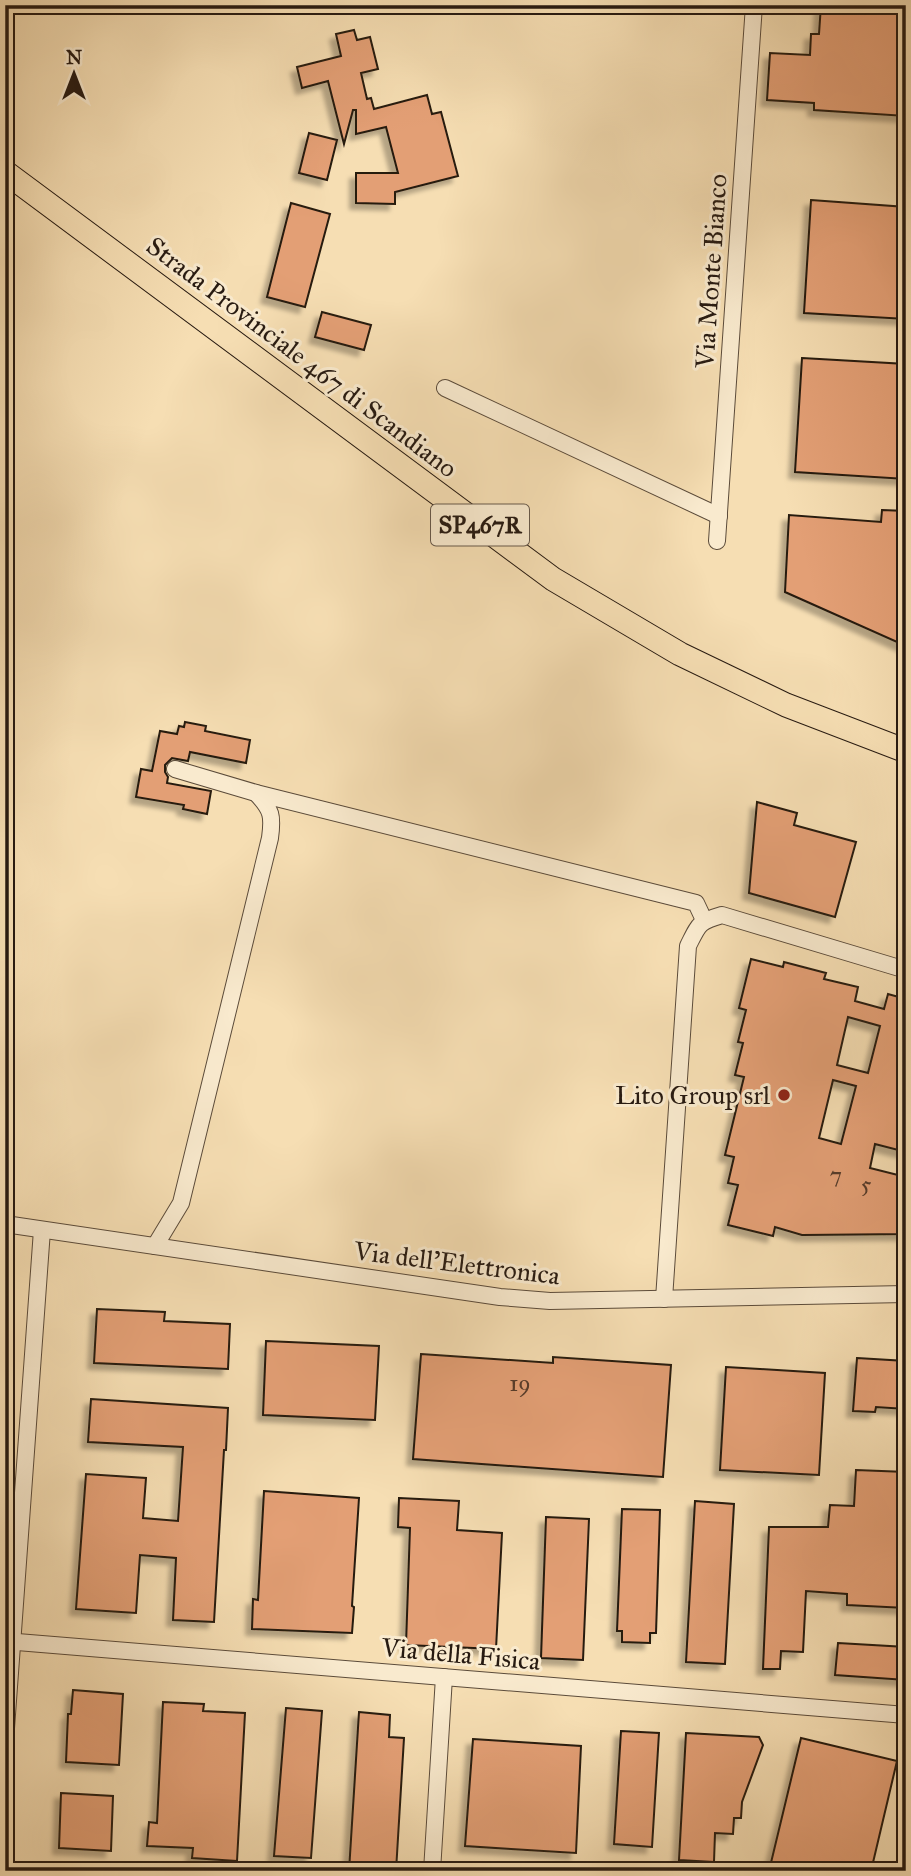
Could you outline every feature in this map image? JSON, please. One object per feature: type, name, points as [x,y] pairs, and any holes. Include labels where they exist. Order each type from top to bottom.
[{"type":"highway","name":"Strada Provinciale 467 di Scandiano","points":[[5,172],[553,579],[680,654],[786,705],[906,751]]},
{"type":"street","name":"Via Monte Bianco","points":[[717,541],[754,5]]},
{"type":"street","points":[[444,388],[719,516]]},
{"type":"street","points":[[174,768],[256,793],[696,902],[704,920]]},
{"type":"street","points":[[155,1246],[181,1203],[270,838],[272,817],[267,804],[256,793]]},
{"type":"street","points":[[664,1299],[688,946],[696,930],[704,920],[722,915],[906,970]]},
{"type":"street","name":"Via dell'Elettronica","points":[[5,1224],[500,1297],[550,1301],[906,1294]]},
{"type":"street","points":[[5,1742],[9,1642],[42,1230]]},
{"type":"street","name":"Via della Fisica","points":[[9,1642],[906,1715]]},
{"type":"street","points":[[432,1871],[444,1677]]},
{"type":"building","points":[[821,5],[906,5],[906,116],[814,110],[814,103],[767,100],[770,53],[810,55],[811,34],[819,34]]},
{"type":"building","points":[[354,30],[357,40],[370,37],[378,69],[361,73],[367,99],[371,98],[374,109],[427,95],[432,114],[441,112],[458,176],[395,192],[395,204],[356,203],[356,173],[398,173],[386,127],[356,134],[356,110],[353,110],[344,144],[328,81],[302,88],[297,67],[341,56],[336,34]]},
{"type":"building","points":[[309,133],[337,140],[327,180],[299,173]]},
{"type":"building","points":[[811,200],[906,207],[906,319],[804,313]]},
{"type":"building","points":[[291,203],[330,214],[305,307],[267,297]]},
{"type":"building","points":[[322,312],[371,325],[364,350],[315,337]]},
{"type":"building","points":[[802,358],[906,364],[906,479],[795,472]]},
{"type":"building","points":[[882,510],[906,511],[906,646],[785,592],[789,515],[881,522]]},
{"type":"building","points":[[185,722],[206,726],[205,731],[250,740],[246,763],[190,752],[188,761],[172,758],[165,765],[167,783],[211,791],[207,814],[183,809],[184,805],[136,797],[141,769],[152,771],[160,731],[177,734],[179,726],[184,727]]},
{"type":"building","points":[[757,802],[797,813],[794,825],[856,842],[835,917],[749,893]]},
{"type":"building","name":"Lito Group srl","points":[[751,959],[783,967],[784,962],[826,973],[824,979],[858,987],[855,1001],[884,1009],[888,994],[906,999],[906,1152],[875,1144],[870,1168],[906,1177],[906,1234],[802,1235],[775,1227],[773,1236],[728,1225],[738,1185],[728,1183],[734,1157],[725,1155],[744,1077],[735,1075],[743,1043],[738,1042],[746,1010],[739,1008]],"holes":[[[848,1017],[880,1026],[868,1073],[837,1065]],[[833,1080],[856,1086],[841,1144],[819,1138]]]},
{"type":"building","points":[[97,1309],[165,1312],[164,1321],[230,1324],[228,1369],[94,1363]]},
{"type":"building","points":[[266,1341],[379,1346],[375,1420],[263,1415]]},
{"type":"building","points":[[421,1354],[553,1363],[553,1357],[671,1365],[663,1477],[413,1459]]},
{"type":"building","points":[[857,1358],[906,1361],[906,1409],[876,1407],[875,1412],[853,1411]]},
{"type":"building","points":[[726,1367],[825,1373],[819,1475],[720,1470]]},
{"type":"building","points":[[91,1399],[228,1408],[214,1622],[173,1620],[176,1558],[140,1555],[136,1613],[76,1609],[86,1474],[146,1478],[143,1518],[178,1521],[183,1447],[88,1442]]},
{"type":"building","points":[[856,1470],[906,1472],[906,1608],[847,1605],[847,1594],[806,1591],[803,1652],[781,1651],[780,1669],[763,1669],[769,1527],[828,1527],[830,1505],[854,1506]]},
{"type":"building","points":[[264,1491],[359,1498],[352,1633],[252,1629],[253,1599],[258,1600]]},
{"type":"building","points":[[399,1498],[459,1501],[457,1530],[502,1533],[496,1649],[406,1645],[410,1528],[398,1527]]},
{"type":"building","points":[[695,1501],[734,1504],[725,1664],[686,1662]]},
{"type":"building","points":[[622,1509],[660,1510],[656,1633],[650,1633],[650,1643],[622,1642],[622,1631],[617,1631]]},
{"type":"building","points":[[546,1517],[589,1519],[583,1660],[541,1658]]},
{"type":"building","points":[[838,1643],[906,1647],[906,1680],[835,1675]]},
{"type":"building","points":[[73,1690],[123,1694],[119,1765],[66,1762],[68,1714],[71,1714]]},
{"type":"building","points":[[163,1702],[204,1704],[203,1711],[245,1713],[237,1861],[192,1858],[193,1848],[147,1846],[149,1822],[157,1823]]},
{"type":"building","points":[[286,1708],[322,1711],[311,1858],[274,1856]]},
{"type":"building","points":[[359,1712],[390,1715],[389,1737],[404,1738],[396,1871],[349,1871]]},
{"type":"building","points":[[621,1731],[659,1733],[652,1847],[614,1844]]},
{"type":"building","points":[[686,1733],[759,1737],[763,1745],[742,1802],[741,1818],[734,1818],[733,1834],[715,1833],[714,1862],[679,1860]]},
{"type":"building","points":[[801,1738],[897,1761],[871,1871],[769,1871]]},
{"type":"building","points":[[473,1739],[581,1746],[576,1853],[465,1846]]},
{"type":"building","points":[[61,1793],[113,1796],[111,1851],[59,1848]]},
{"type":"place","name":"Lito Group srl","points":[[784,1095]]}]
